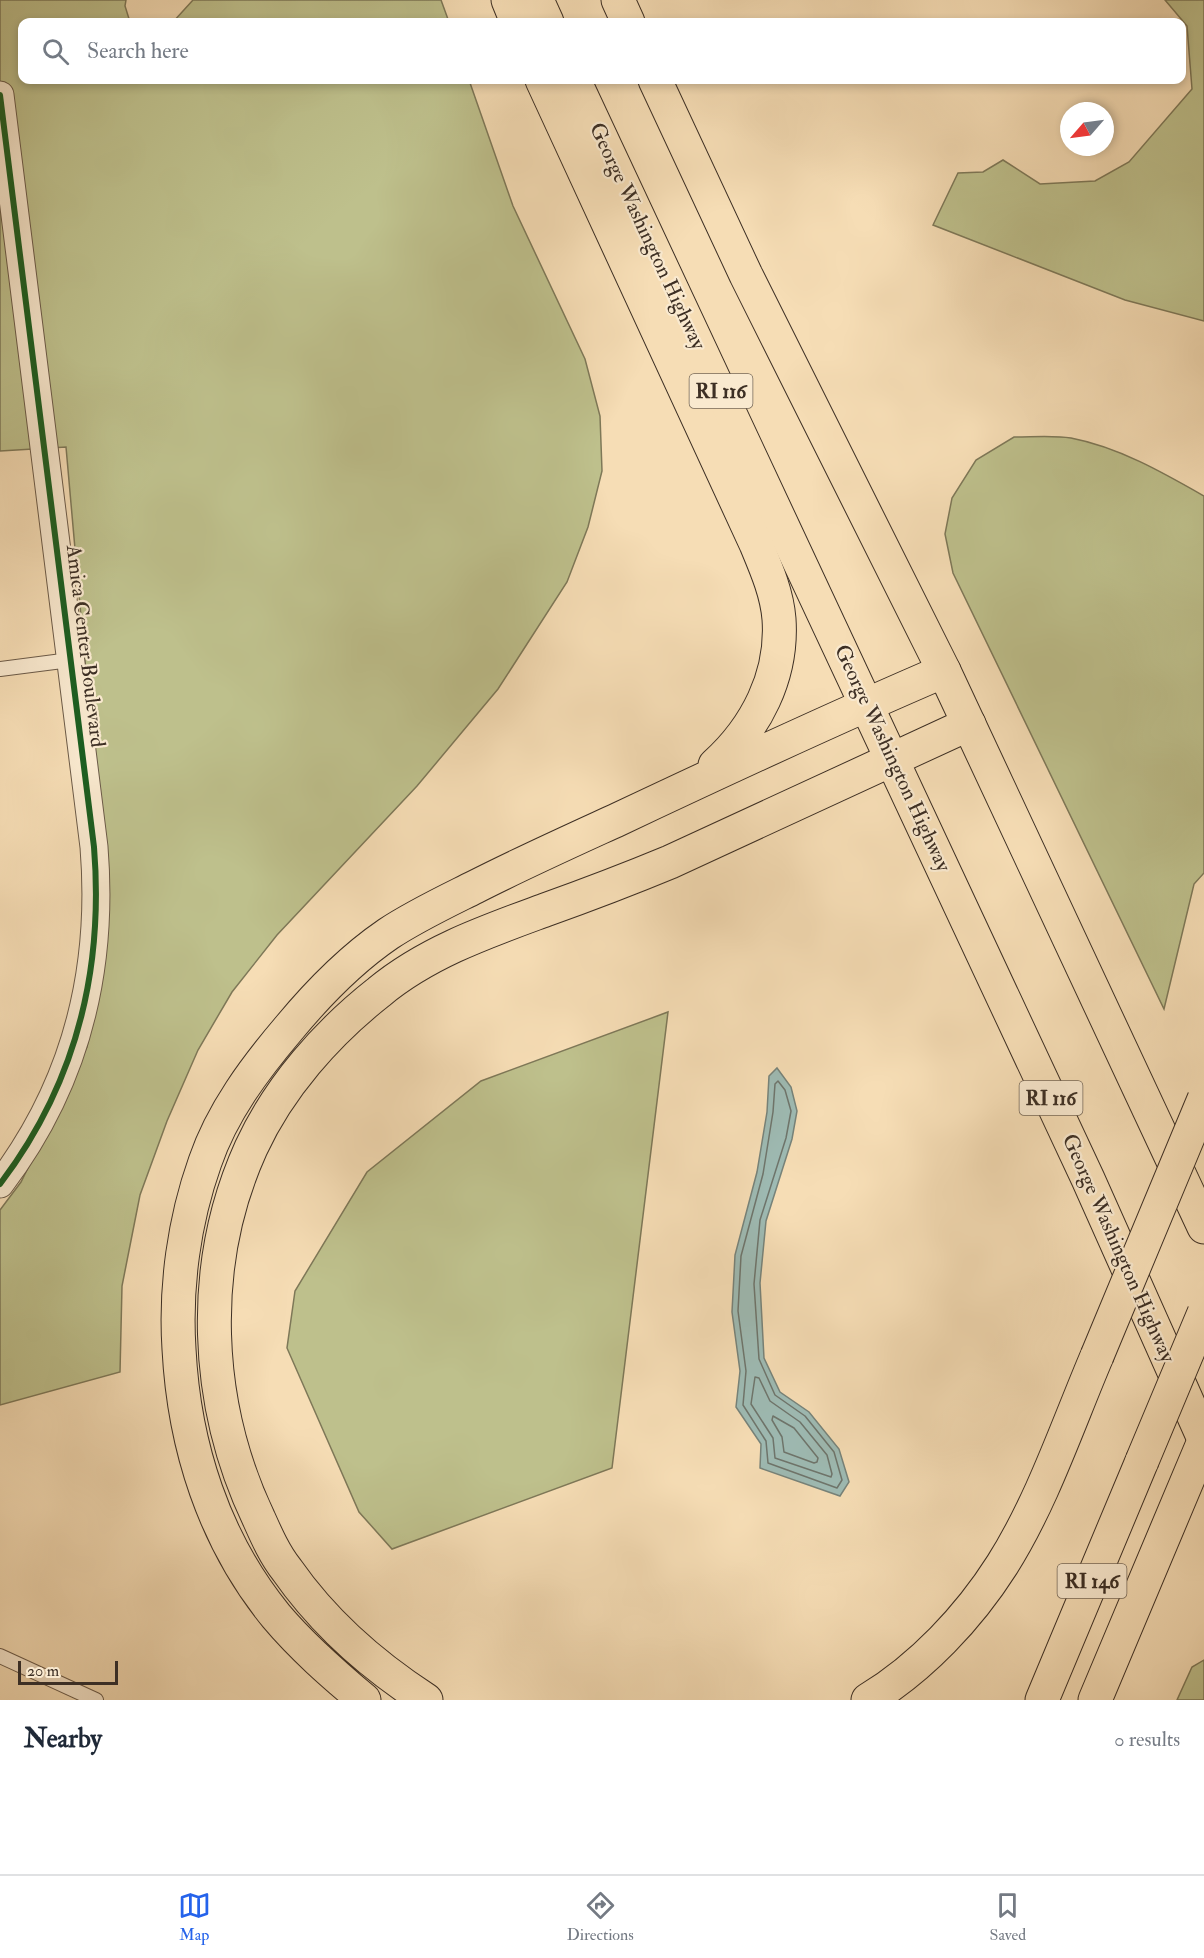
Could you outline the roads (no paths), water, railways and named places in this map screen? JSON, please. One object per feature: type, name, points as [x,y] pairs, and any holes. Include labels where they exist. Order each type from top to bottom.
[{"type":"main road","points":[[508,0],[515,18]]},
{"type":"main road","points":[[537,0],[545,18]]},
{"type":"main road","points":[[618,0],[626,18]]},
{"type":"main road","points":[[544,84],[756,544],[774,593],[779,617],[776,666],[760,710],[746,732],[729,752],[694,781],[679,790]]},
{"type":"main road","name":"George Washington Highway","points":[[576,84],[868,704],[1088,1179],[1204,1440]]},
{"type":"main road","points":[[657,84],[746,275],[944,670],[1204,1227]]},
{"type":"main road","points":[[364,1700],[306,1649],[277,1617],[252,1583],[233,1552],[218,1518],[203,1482],[192,1446],[184,1409],[180,1371],[179,1300],[186,1232],[205,1162],[232,1106],[257,1068],[302,1012],[354,959],[419,915],[679,790],[944,670]]},
{"type":"main road","points":[[426,1700],[391,1677],[330,1623],[285,1568],[267,1537],[238,1471],[220,1405],[214,1338],[218,1272],[230,1208],[239,1176],[267,1117],[286,1089],[329,1037],[382,989],[443,951],[670,862],[969,724]]},
{"type":"main road","points":[[868,1700],[907,1671],[946,1635],[1002,1565],[1035,1504],[1204,1099]]},
{"type":"main road","name":"RI 146","points":[[1041,1700],[1204,1313]]},
{"type":"main road","name":"RI 146","points":[[1095,1700],[1204,1440]]},
{"type":"street","name":"Amica Center Boulevard","points":[[0,94],[95,855],[97,897],[95,946],[80,1026],[60,1081],[33,1135],[0,1184]]},
{"type":"lane","points":[[0,669],[70,660]]},
{"type":"lane","points":[[0,1656],[96,1700]]},
{"type":"water","points":[[777,1068],[791,1087],[797,1111],[792,1139],[766,1221],[760,1283],[764,1358],[780,1392],[809,1412],[839,1449],[849,1482],[840,1496],[760,1468],[761,1444],[736,1407],[740,1371],[732,1312],[735,1255],[757,1172],[767,1112],[769,1076]]}]
